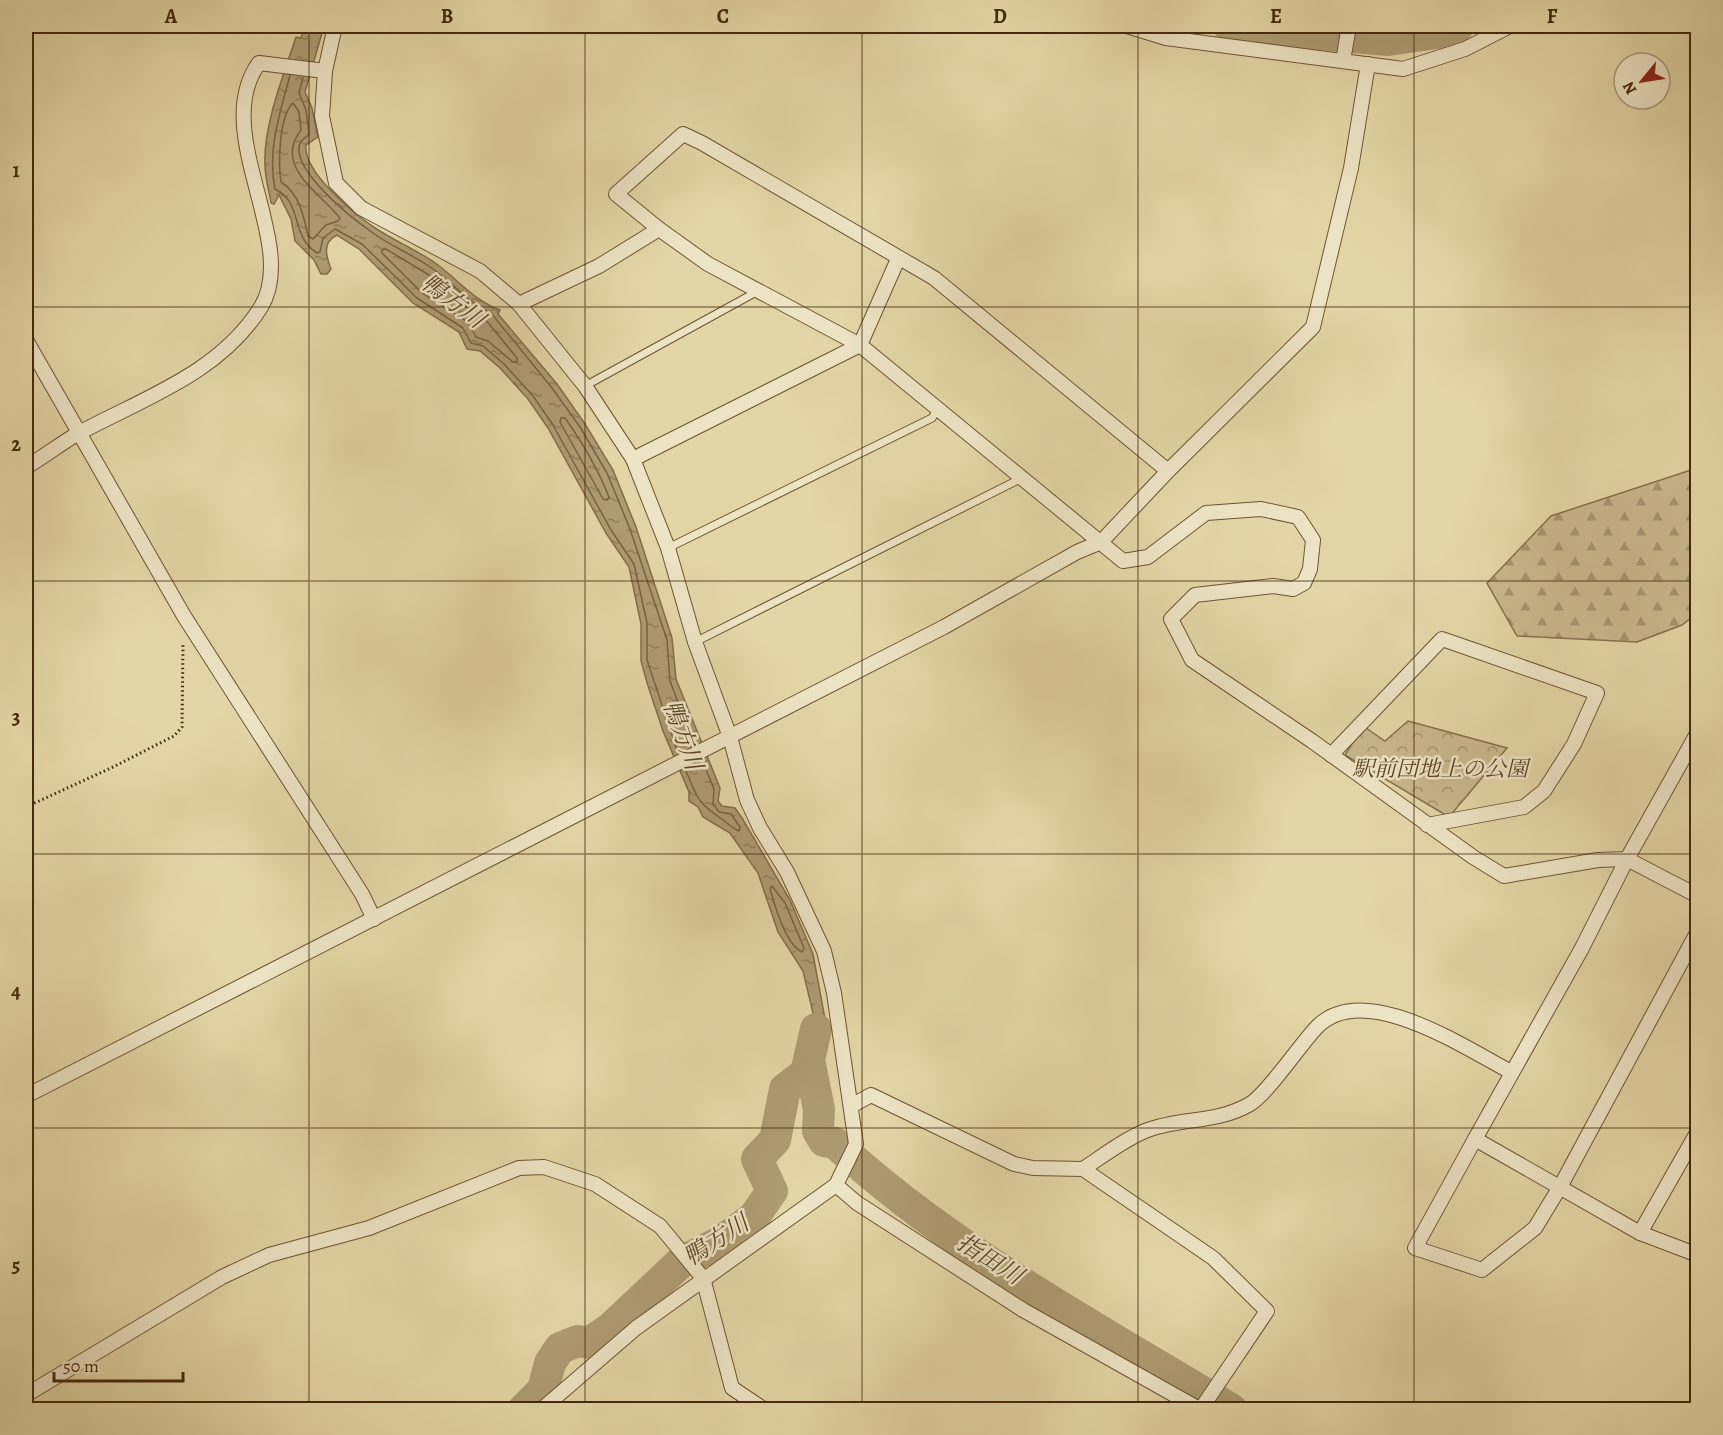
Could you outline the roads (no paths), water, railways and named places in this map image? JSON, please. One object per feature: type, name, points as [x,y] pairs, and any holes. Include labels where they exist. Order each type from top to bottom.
[{"type":"street","points":[[335,26],[325,71],[322,116],[336,183],[361,208],[480,271],[519,304],[585,386],[633,459],[668,548],[695,642],[730,737],[747,800],[760,828],[787,872],[824,951],[834,993],[851,1106],[856,1144],[838,1180],[698,1273],[541,1410]]},
{"type":"street","points":[[1127,26],[1166,38],[1402,69],[1465,49],[1510,26]]},
{"type":"street","points":[[1343,61],[1349,26]]},
{"type":"street","points":[[26,467],[78,433],[170,388],[209,362],[261,306],[269,285],[271,258],[247,146],[244,105],[250,75],[259,63],[325,71]]},
{"type":"street","points":[[26,1096],[944,627],[1077,552],[1101,542],[1167,471],[1313,327],[1351,168],[1368,64]]},
{"type":"street","points":[[1167,471],[934,278],[683,134],[616,194],[659,229],[708,264],[860,345],[1123,561],[1148,557],[1206,513],[1261,509],[1298,517],[1312,540],[1310,569],[1304,583],[1293,589],[1273,586],[1195,595],[1171,619],[1192,660],[1331,755],[1427,825],[1504,876],[1598,860],[1627,859],[1698,896]]},
{"type":"street","points":[[519,304],[599,266],[659,229]]},
{"type":"street","points":[[633,459],[860,345],[898,259]]},
{"type":"street","points":[[26,340],[183,616],[362,894],[374,919]]},
{"type":"street","points":[[1331,755],[1442,639],[1597,693],[1574,744],[1544,791],[1524,807],[1427,825]]},
{"type":"street","points":[[1698,732],[1627,859],[1582,948],[1415,1248],[1482,1270],[1534,1228],[1560,1187],[1698,931]]},
{"type":"street","points":[[851,1106],[871,1095],[1014,1164],[1033,1168],[1083,1169],[1146,1130],[1226,1116],[1253,1102],[1318,1026],[1342,1012],[1375,1010],[1420,1024],[1511,1072]]},
{"type":"street","points":[[1640,1233],[1698,1131]]},
{"type":"street","points":[[1475,1139],[1640,1233],[1698,1255]]},
{"type":"street","points":[[26,1395],[222,1276],[269,1255],[369,1228],[519,1168],[544,1167],[595,1184],[660,1226],[698,1273],[732,1388],[765,1410]]},
{"type":"street","points":[[838,1180],[857,1203],[1023,1310],[1201,1409],[1267,1311],[1213,1258],[1083,1169]]},
{"type":"lane","points":[[585,386],[758,291]]},
{"type":"lane","points":[[668,548],[932,418],[938,409]]},
{"type":"lane","points":[[695,642],[1022,478]]},
{"type":"water","points":[[304,26],[324,26],[305,92],[312,108],[318,137],[306,145],[307,156],[321,180],[344,204],[368,223],[431,260],[475,296],[500,310],[498,314],[557,384],[613,470],[636,527],[672,638],[676,679],[720,788],[718,801],[722,806],[735,808],[742,818],[790,900],[813,954],[825,1019],[815,1072],[800,1070],[807,1054],[807,1036],[813,1022],[803,971],[778,932],[758,873],[730,833],[703,817],[698,807],[689,801],[689,792],[663,731],[641,661],[641,624],[629,567],[606,533],[548,428],[528,399],[500,368],[480,351],[467,349],[459,332],[413,303],[359,249],[337,235],[329,241],[326,250],[331,269],[327,274],[321,274],[314,260],[295,241],[291,219],[279,195],[274,204],[271,203],[265,170],[267,134],[275,100],[296,37],[301,38]]},
{"type":"waterway","points":[[1229,26],[1388,40],[1437,33],[1458,26]]},
{"type":"waterway","name":"鴨方川","points":[[523,1410],[543,1390],[550,1363],[560,1348],[578,1341],[589,1343],[611,1328],[680,1263],[722,1241],[754,1217],[772,1191],[757,1159],[775,1140],[785,1089],[806,1073],[816,1029]]},
{"type":"waterway","name":"指田川","points":[[810,1065],[819,1109],[818,1131],[824,1141],[835,1143],[927,1219],[1026,1286],[1232,1410]]},
{"type":"park label","name":"駅前団地上の公園","points":[[1440,768]]}]
